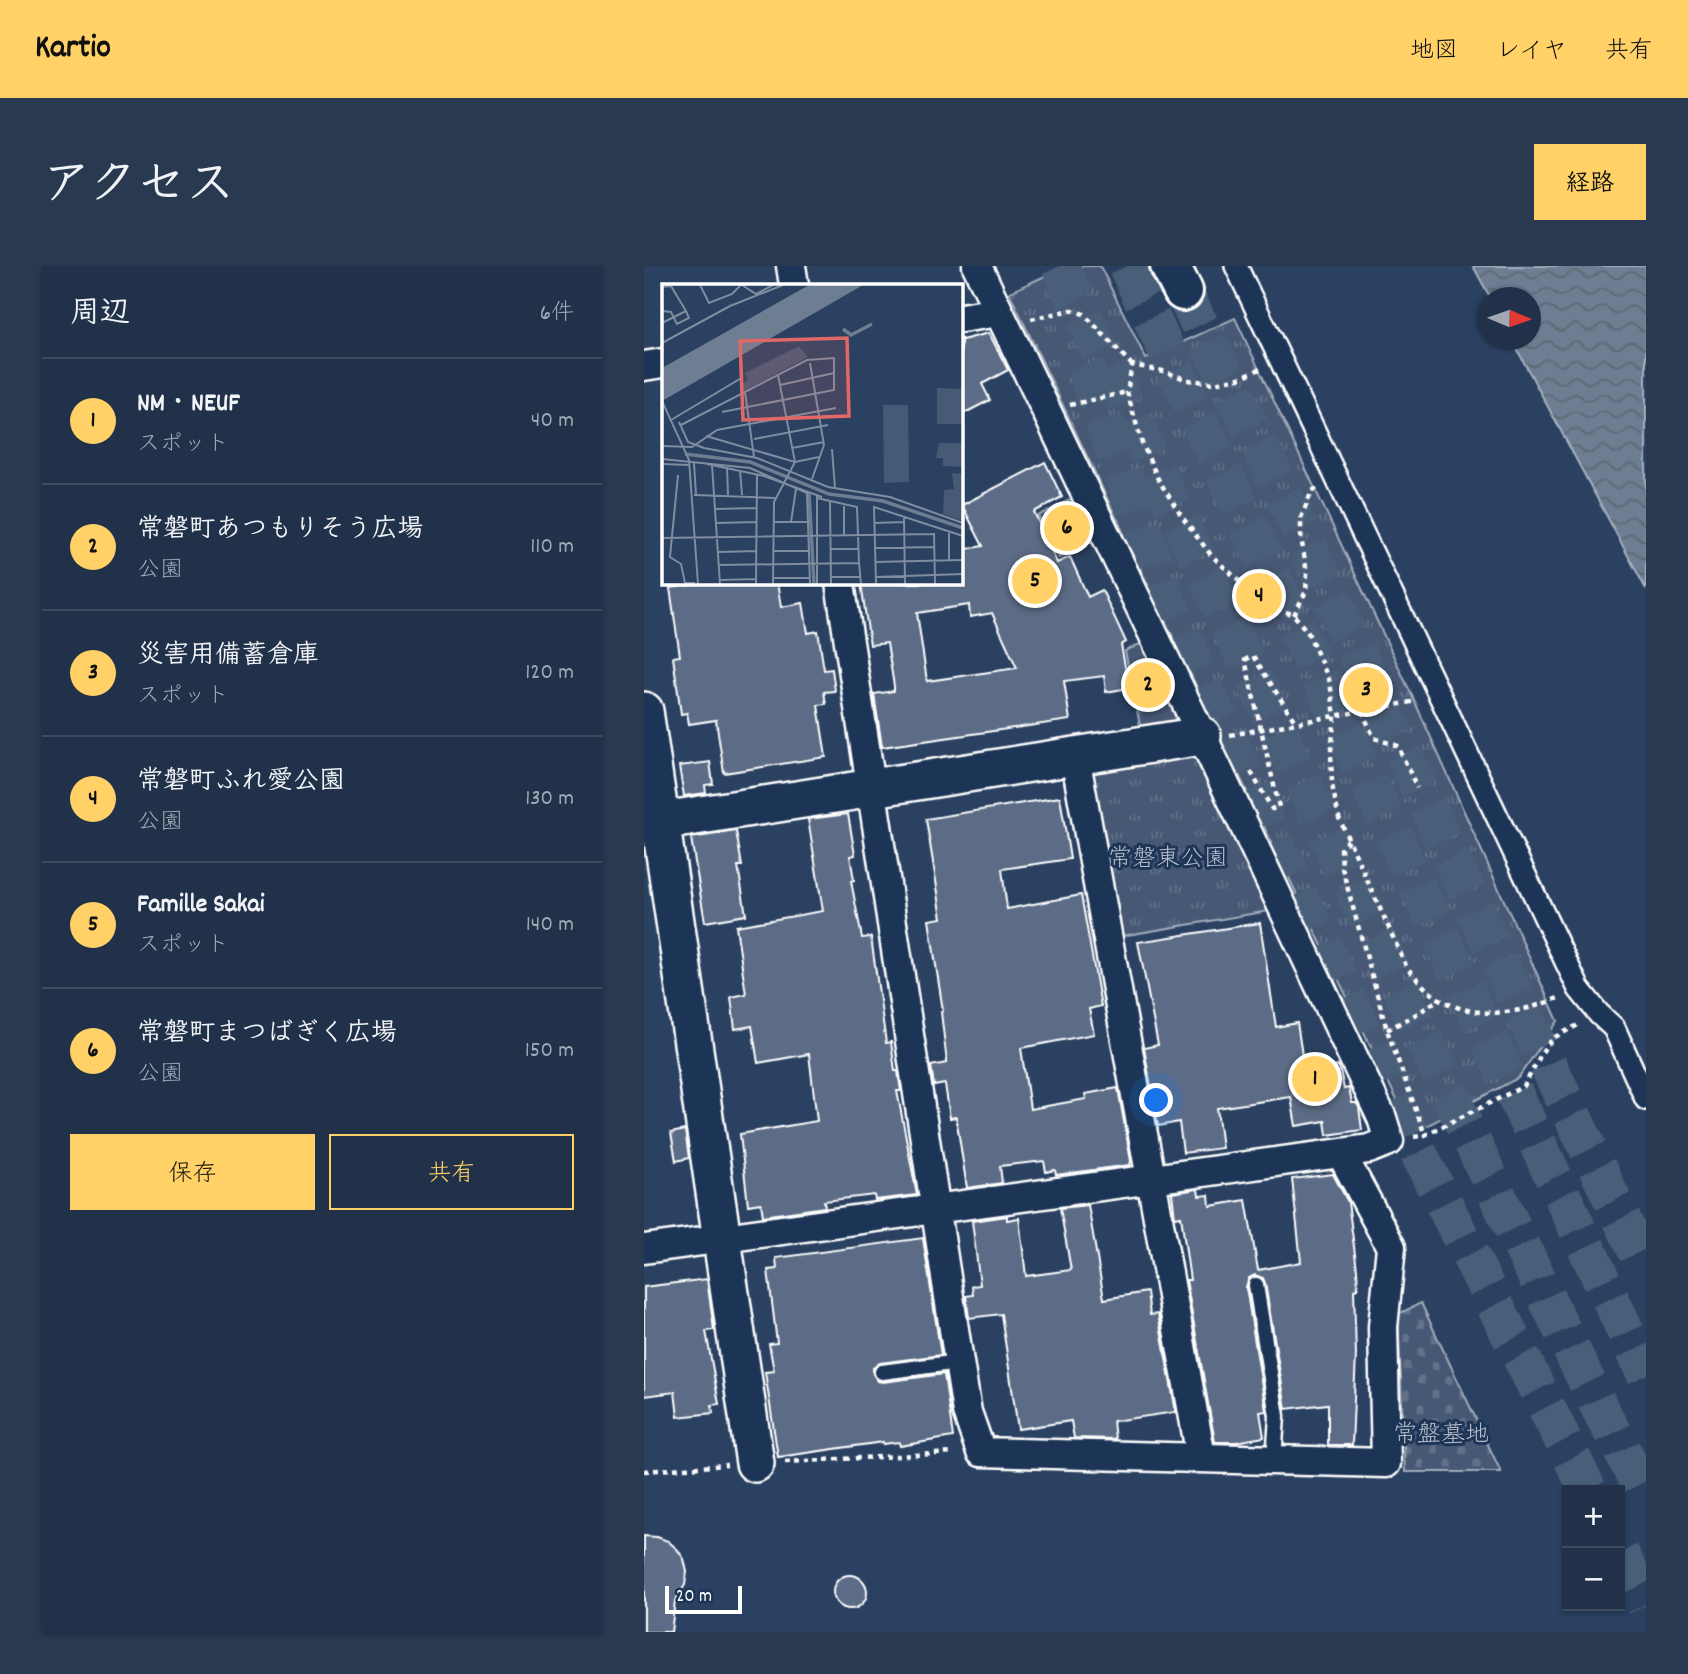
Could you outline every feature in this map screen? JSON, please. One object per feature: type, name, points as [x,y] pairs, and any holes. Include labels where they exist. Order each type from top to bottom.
[{"type":"street","points":[[791,266],[794,284]]},
{"type":"street","points":[[644,1249],[1369,1149],[1389,1141],[1382,1118],[1219,740],[977,266]]},
{"type":"street","points":[[1236,266],[1579,989],[1614,1028],[1646,1099]]},
{"type":"street","points":[[962,317],[999,312]]},
{"type":"street","points":[[644,366],[662,363]]},
{"type":"street","points":[[840,584],[967,1412],[981,1452],[1386,1463],[1383,1326],[1391,1247],[1341,1153]]},
{"type":"street","points":[[644,711],[652,823],[723,1238],[755,1463]]},
{"type":"street","points":[[652,823],[1076,757],[1219,740]]},
{"type":"street","points":[[1076,757],[1201,1457]]},
{"type":"lane","points":[[1256,1285],[1277,1416],[1274,1460]]},
{"type":"lane","points":[[882,1373],[959,1362]]},
{"type":"path","points":[[1037,331],[1032,318],[1071,310],[1084,314],[1132,365],[1163,371],[1188,380],[1213,383],[1239,378],[1280,360]]},
{"type":"path","points":[[1132,365],[1127,392],[1143,443],[1158,479],[1182,517],[1211,555],[1248,589],[1279,609],[1294,615],[1308,633],[1330,682],[1335,716],[1331,751],[1332,785],[1339,818],[1407,968],[1439,999],[1465,1009],[1492,1013],[1526,1009],[1579,989]]},
{"type":"path","points":[[1064,393],[1069,405],[1127,392]]},
{"type":"path","points":[[1294,615],[1306,591],[1307,573],[1301,537],[1304,511],[1312,491],[1336,479]]},
{"type":"path","points":[[1248,766],[1272,809],[1279,807],[1245,660],[1253,656],[1296,723]]},
{"type":"path","points":[[1219,740],[1230,735],[1439,697]]},
{"type":"path","points":[[1362,711],[1374,737],[1398,746],[1417,788]]},
{"type":"path","points":[[1348,840],[1341,849],[1342,869],[1387,1030],[1425,1135]]},
{"type":"path","points":[[1387,1030],[1439,999]]},
{"type":"path","points":[[1389,1141],[1425,1135],[1524,1086],[1545,1047],[1555,1037],[1599,1014]]},
{"type":"path","points":[[644,1471],[981,1452]]},
{"type":"green space","points":[[1067,266],[1100,266],[1146,359],[1235,318],[1415,702],[1558,1021],[1518,1078],[1413,1133],[1010,294]]},
{"type":"green space","points":[[1075,497],[1095,540],[1059,558],[1038,516]]},
{"type":"green space","points":[[1144,642],[1177,712],[1173,725],[1141,730],[1125,651]]},
{"type":"green space","name":"常磐東公園","points":[[1183,755],[1196,759],[1269,911],[1115,937],[1086,780],[1093,769]]},
{"type":"green space","name":"常盤墓地","points":[[1421,1303],[1501,1472],[1405,1472],[1398,1314]]},
{"type":"water","points":[[1473,266],[1646,266],[1646,589],[1517,350],[1541,350],[1541,287],[1485,287]]},
{"type":"building","points":[[989,333],[1008,370],[982,384],[990,400],[962,414],[962,340]]},
{"type":"building","points":[[1045,462],[1062,497],[1034,512],[1057,563],[1070,557],[1088,597],[1102,590],[1126,642],[1121,645],[1129,688],[1106,692],[1104,676],[1064,681],[1070,720],[882,747],[874,694],[894,691],[894,686],[887,643],[870,645],[861,584],[962,584],[962,550],[983,546],[962,505]],"holes":[[[969,605],[970,617],[992,613],[1017,668],[927,681],[917,613]]]},
{"type":"building","points":[[697,584],[777,584],[781,607],[803,603],[808,633],[818,631],[824,670],[832,669],[835,691],[824,692],[826,704],[818,705],[826,757],[724,773],[716,720],[689,724],[687,713],[681,714],[673,657],[680,656],[670,588]]},
{"type":"building","points":[[710,762],[713,784],[705,785],[706,793],[684,796],[679,766]]},
{"type":"building","points":[[1060,797],[1070,859],[1002,869],[1007,909],[1081,895],[1101,1006],[1089,1009],[1094,1034],[1021,1048],[1030,1109],[1086,1099],[1085,1094],[1118,1088],[1131,1161],[1130,1165],[1056,1175],[1055,1170],[1046,1172],[1044,1161],[1000,1166],[1002,1183],[967,1188],[956,1117],[950,1118],[945,1084],[934,1086],[931,1066],[947,1063],[943,1011],[929,920],[942,918],[926,819]]},
{"type":"building","points":[[848,814],[855,855],[850,856],[854,880],[851,881],[862,938],[871,937],[886,1043],[891,1042],[895,1071],[898,1071],[901,1091],[897,1091],[917,1195],[875,1200],[874,1195],[824,1201],[825,1207],[763,1216],[761,1203],[748,1205],[740,1134],[817,1121],[809,1054],[758,1063],[752,1026],[735,1029],[731,997],[746,994],[736,926],[823,911],[808,819]]},
{"type":"building","points":[[736,831],[742,866],[738,866],[746,915],[705,922],[691,838]]},
{"type":"building","points":[[1260,923],[1276,1027],[1297,1023],[1304,1068],[1315,1066],[1315,1070],[1339,1066],[1344,1089],[1349,1088],[1352,1103],[1359,1107],[1362,1130],[1327,1135],[1325,1121],[1296,1126],[1291,1097],[1217,1108],[1222,1148],[1183,1153],[1179,1122],[1158,1126],[1144,1048],[1158,1045],[1138,942]]},
{"type":"building","points":[[685,1130],[689,1158],[676,1161],[671,1133]]},
{"type":"building","points":[[1333,1174],[1348,1202],[1357,1269],[1358,1289],[1354,1290],[1356,1354],[1352,1445],[1328,1445],[1328,1404],[1286,1409],[1265,1283],[1263,1278],[1255,1275],[1249,1278],[1246,1287],[1266,1411],[1260,1412],[1264,1437],[1236,1442],[1215,1442],[1186,1280],[1190,1280],[1181,1216],[1175,1217],[1172,1193],[1198,1189],[1199,1196],[1209,1195],[1210,1206],[1246,1200],[1258,1270],[1301,1262],[1292,1179]]},
{"type":"building","points":[[1088,1205],[1104,1299],[1147,1292],[1150,1315],[1158,1314],[1176,1412],[1113,1421],[1115,1439],[1074,1438],[1071,1421],[1018,1429],[1001,1314],[969,1318],[966,1296],[973,1295],[972,1286],[980,1285],[972,1221],[1007,1216],[1007,1220],[1019,1218],[1026,1276],[1071,1270],[1060,1208]]},
{"type":"building","points":[[923,1238],[941,1355],[880,1363],[873,1368],[873,1374],[878,1381],[883,1382],[944,1374],[953,1437],[900,1446],[899,1442],[883,1442],[778,1457],[765,1372],[774,1371],[769,1344],[777,1343],[768,1270],[777,1269],[776,1258]]},
{"type":"building","points":[[707,1279],[714,1330],[706,1331],[719,1404],[712,1405],[713,1413],[678,1417],[675,1392],[644,1396],[644,1287]]},
{"type":"building","points":[[644,1536],[668,1541],[684,1559],[687,1572],[685,1585],[675,1601],[671,1632],[644,1632]]},
{"type":"building","points":[[850,1575],[862,1580],[867,1592],[862,1604],[850,1609],[838,1604],[833,1592],[838,1580]]},
{"type":"tunnel","points":[[1060,266],[1510,1222],[1599,1407],[1646,1496]]},
{"type":"tunnel","points":[[1127,266],[1646,1375]]},
{"type":"tunnel","points":[[1183,291],[1293,514],[1509,983],[1646,1270]]},
{"type":"tunnel","points":[[1085,366],[1165,595],[1198,675],[1418,1152],[1585,1485]]},
{"type":"tunnel","points":[[1625,1563],[1646,1605]]},
{"type":"place","name":"常磐町まつばぎく広場","points":[[1067,528]]},
{"type":"place","name":"Famille Sakai","points":[[1035,581]]},
{"type":"place","name":"常磐町ふれ愛公園","points":[[1259,596]]},
{"type":"place","name":"常磐町あつもりそう広場","points":[[1148,685]]},
{"type":"place","name":"災害用備蓄倉庫","points":[[1366,690]]},
{"type":"place","name":"NM・NEUF","points":[[1315,1079]]}]
